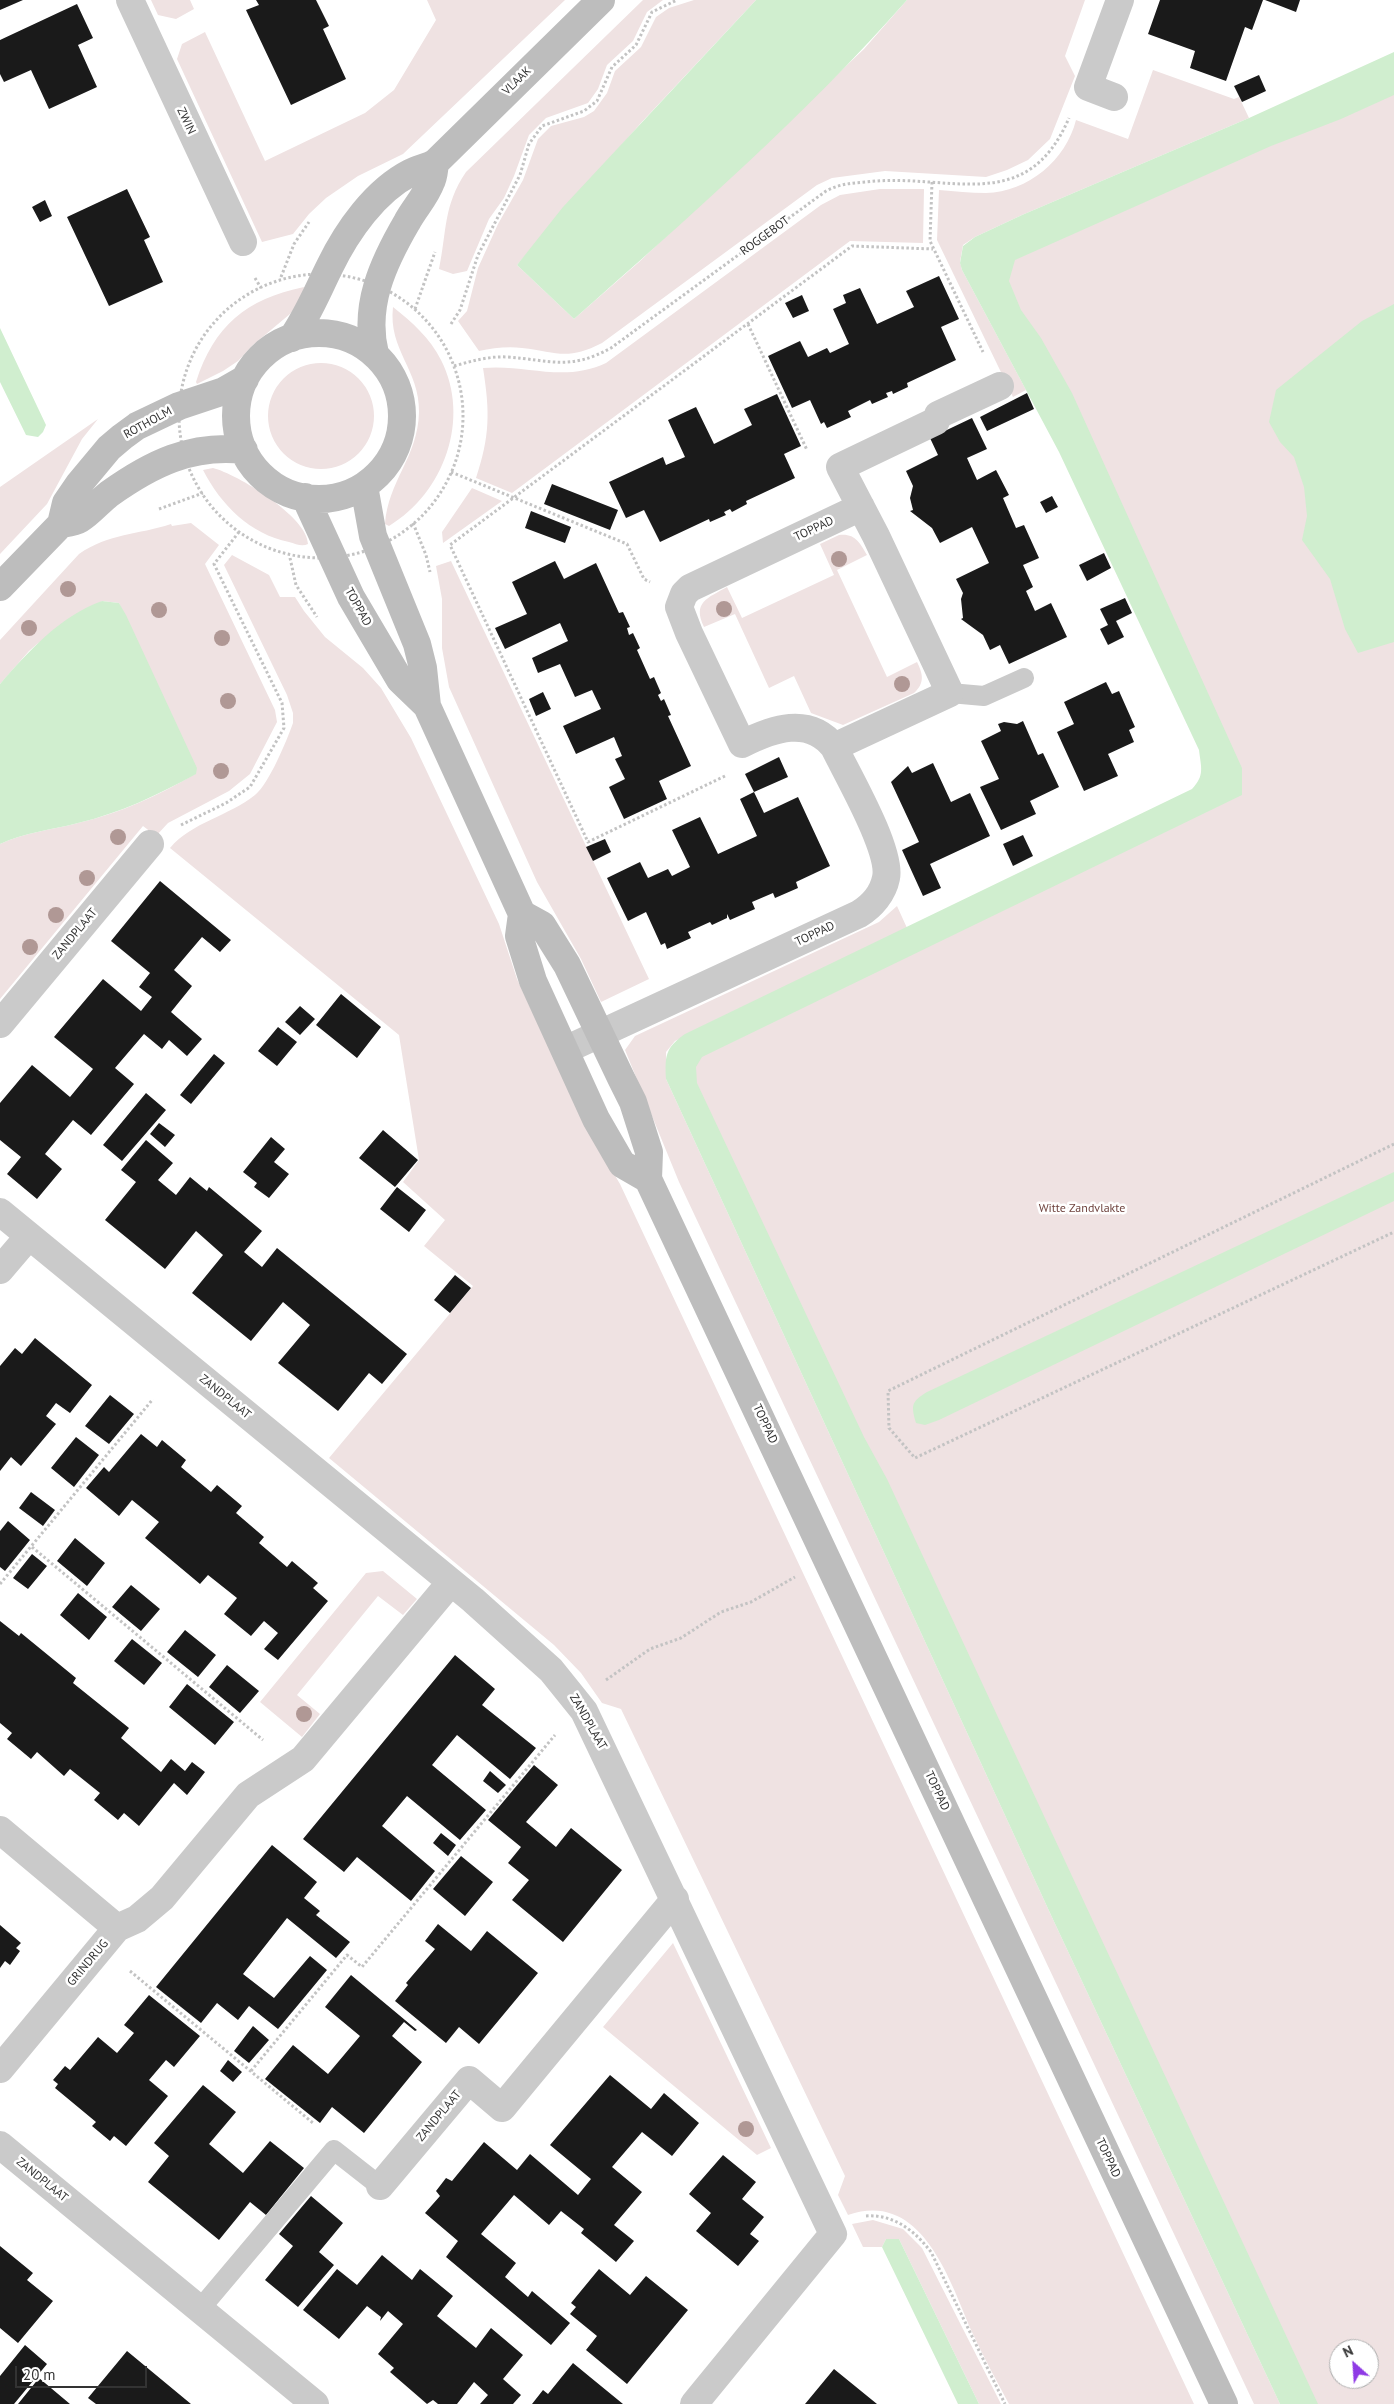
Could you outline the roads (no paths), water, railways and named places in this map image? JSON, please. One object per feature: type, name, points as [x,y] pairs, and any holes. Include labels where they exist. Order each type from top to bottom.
[{"type":"street","name":"ZWIN","points":[[130,0],[243,242]]},
{"type":"street","name":"VLAAK","points":[[292,338],[313,304],[330,265],[366,211],[394,183],[410,173],[435,163],[601,0]]},
{"type":"street","points":[[1114,97],[1088,87],[1120,0]]},
{"type":"street","points":[[375,354],[370,334],[370,316],[374,298],[392,249],[432,182],[435,163]]},
{"type":"street","points":[[321,332],[350,338],[375,354],[388,368],[397,385],[402,403],[402,423],[398,441],[391,459],[378,474],[364,486],[335,497],[305,497],[289,493],[262,476],[244,450],[239,439],[236,414],[240,390],[253,365],[278,344],[292,338],[321,332]]},
{"type":"street","name":"ROTHOLM","points":[[0,587],[61,524],[66,503],[78,484],[109,448],[137,426],[179,406],[224,391],[245,378]]},
{"type":"street","points":[[834,747],[950,693],[840,467],[936,421],[938,415],[1000,386]]},
{"type":"street","name":"ROTHOLM","points":[[61,524],[79,520],[131,478],[175,457],[200,450],[244,450]]},
{"type":"street","name":"TOPPAD","points":[[364,486],[373,536],[417,644],[423,668],[427,706],[522,914],[519,936],[533,981],[596,1119],[622,1164],[648,1179]]},
{"type":"street","name":"TOPPAD","points":[[305,497],[351,597],[370,630],[400,680],[427,706]]},
{"type":"street","name":"TOPPAD","points":[[565,1050],[859,914],[873,903],[886,878],[884,854],[834,747],[827,738],[798,727],[766,732],[742,744],[679,607],[681,599],[690,588],[861,507]]},
{"type":"street","name":"ZANDPLAAT","points":[[0,1024],[150,844]]},
{"type":"street","name":"TOPPAD","points":[[522,914],[542,925],[567,965],[633,1102],[649,1152],[648,1179],[1224,2404]]},
{"type":"street","name":"ZANDPLAAT","points":[[0,1212],[451,1582],[537,1655],[564,1684],[580,1705],[600,1740],[833,2234],[694,2404]]},
{"type":"street","points":[[0,1270],[29,1236]]},
{"type":"street","points":[[109,1938],[137,1919],[162,1898],[248,1795],[303,1760],[451,1582]]},
{"type":"street","name":"GRINDRUG","points":[[0,1830],[109,1938],[0,2069]]},
{"type":"street","name":"ZANDPLAAT","points":[[380,2186],[469,2080],[502,2108],[675,1899]]},
{"type":"street","name":"ZANDPLAAT","points":[[0,2145],[315,2404]]},
{"type":"lane","points":[[950,693],[984,696],[1024,678]]},
{"type":"lane","name":"ZANDPLAAT","points":[[200,2310],[334,2150],[380,2186]]},
{"type":"park label","name":"Witte Zandvlakte","points":[[1082,1209]]}]
